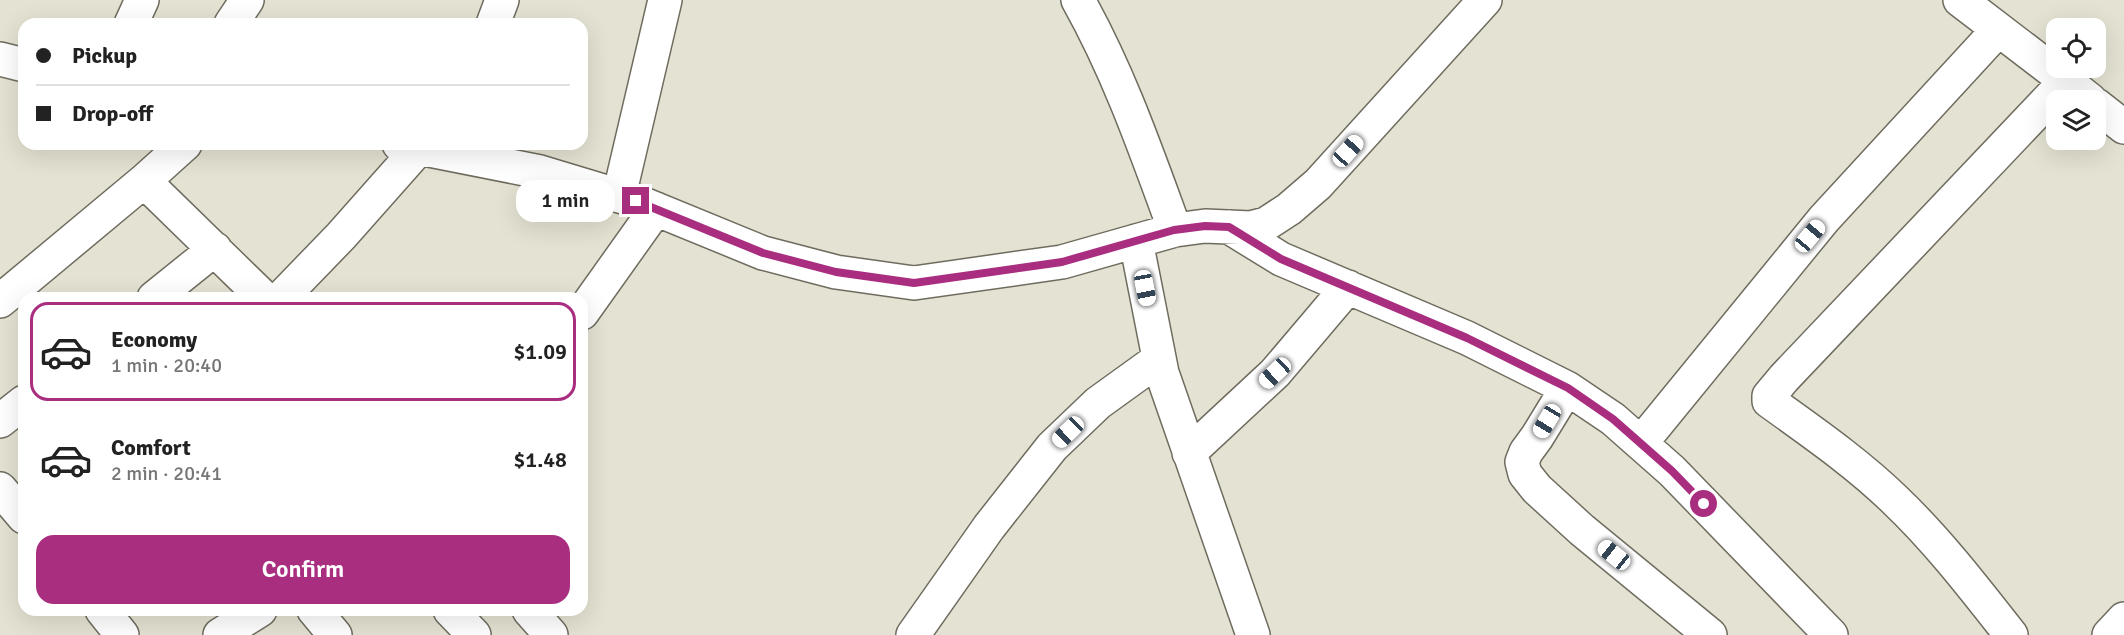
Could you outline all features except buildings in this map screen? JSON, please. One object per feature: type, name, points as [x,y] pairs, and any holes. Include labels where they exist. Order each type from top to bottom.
[{"type":"street","points":[[134,18],[142,0]]},
{"type":"street","points":[[235,18],[248,0]]},
{"type":"street","points":[[495,18],[502,0]]},
{"type":"street","points":[[619,196],[665,0]]},
{"type":"street","points":[[1078,0],[1101,41],[1137,126],[1174,230]]},
{"type":"street","points":[[456,150],[619,196],[763,253],[836,272],[914,283],[1062,262],[1174,230],[1205,226],[1251,228],[1266,224],[1289,209],[1318,184],[1485,0]]},
{"type":"street","points":[[1960,0],[2077,90]]},
{"type":"street","points":[[1641,443],[1824,219],[1998,30]]},
{"type":"street","points":[[2106,113],[2124,128]]},
{"type":"street","points":[[2011,635],[1937,543],[1894,499],[1855,466],[1769,401],[1769,396],[2046,123]]},
{"type":"street","points":[[0,301],[178,150]]},
{"type":"street","points":[[287,292],[341,236],[406,150]]},
{"type":"street","points":[[144,181],[258,292]]},
{"type":"street","points":[[588,305],[656,209]]},
{"type":"street","points":[[1229,227],[1281,259],[1467,338],[1568,388],[1613,419],[1672,471],[1831,635]]},
{"type":"street","points":[[1136,241],[1159,359],[1189,453],[1253,635]]},
{"type":"street","points":[[161,292],[215,249]]},
{"type":"street","points":[[1189,453],[1275,373],[1348,287]]},
{"type":"street","points":[[913,635],[965,559],[1052,447],[1098,403],[1159,359]]},
{"type":"street","points":[[1568,388],[1538,437],[1526,452],[1522,462],[1525,474],[1537,489],[1582,530],[1710,635]]},
{"type":"street","points":[[0,421],[18,407]]},
{"type":"street","points":[[0,489],[18,510]]},
{"type":"street","points":[[107,616],[122,635]]},
{"type":"street","points":[[220,635],[250,616]]},
{"type":"street","points":[[319,616],[335,635]]},
{"type":"street","points":[[456,616],[474,635]]},
{"type":"street","points":[[534,616],[551,635]]},
{"type":"street","points":[[2109,635],[2124,619]]},
{"type":"route","points":[[636,201],[763,253],[836,272],[914,283],[1062,262],[1174,230],[1205,226],[1229,227],[1281,259],[1467,338],[1568,388],[1613,419],[1672,471],[1704,504]]}]
